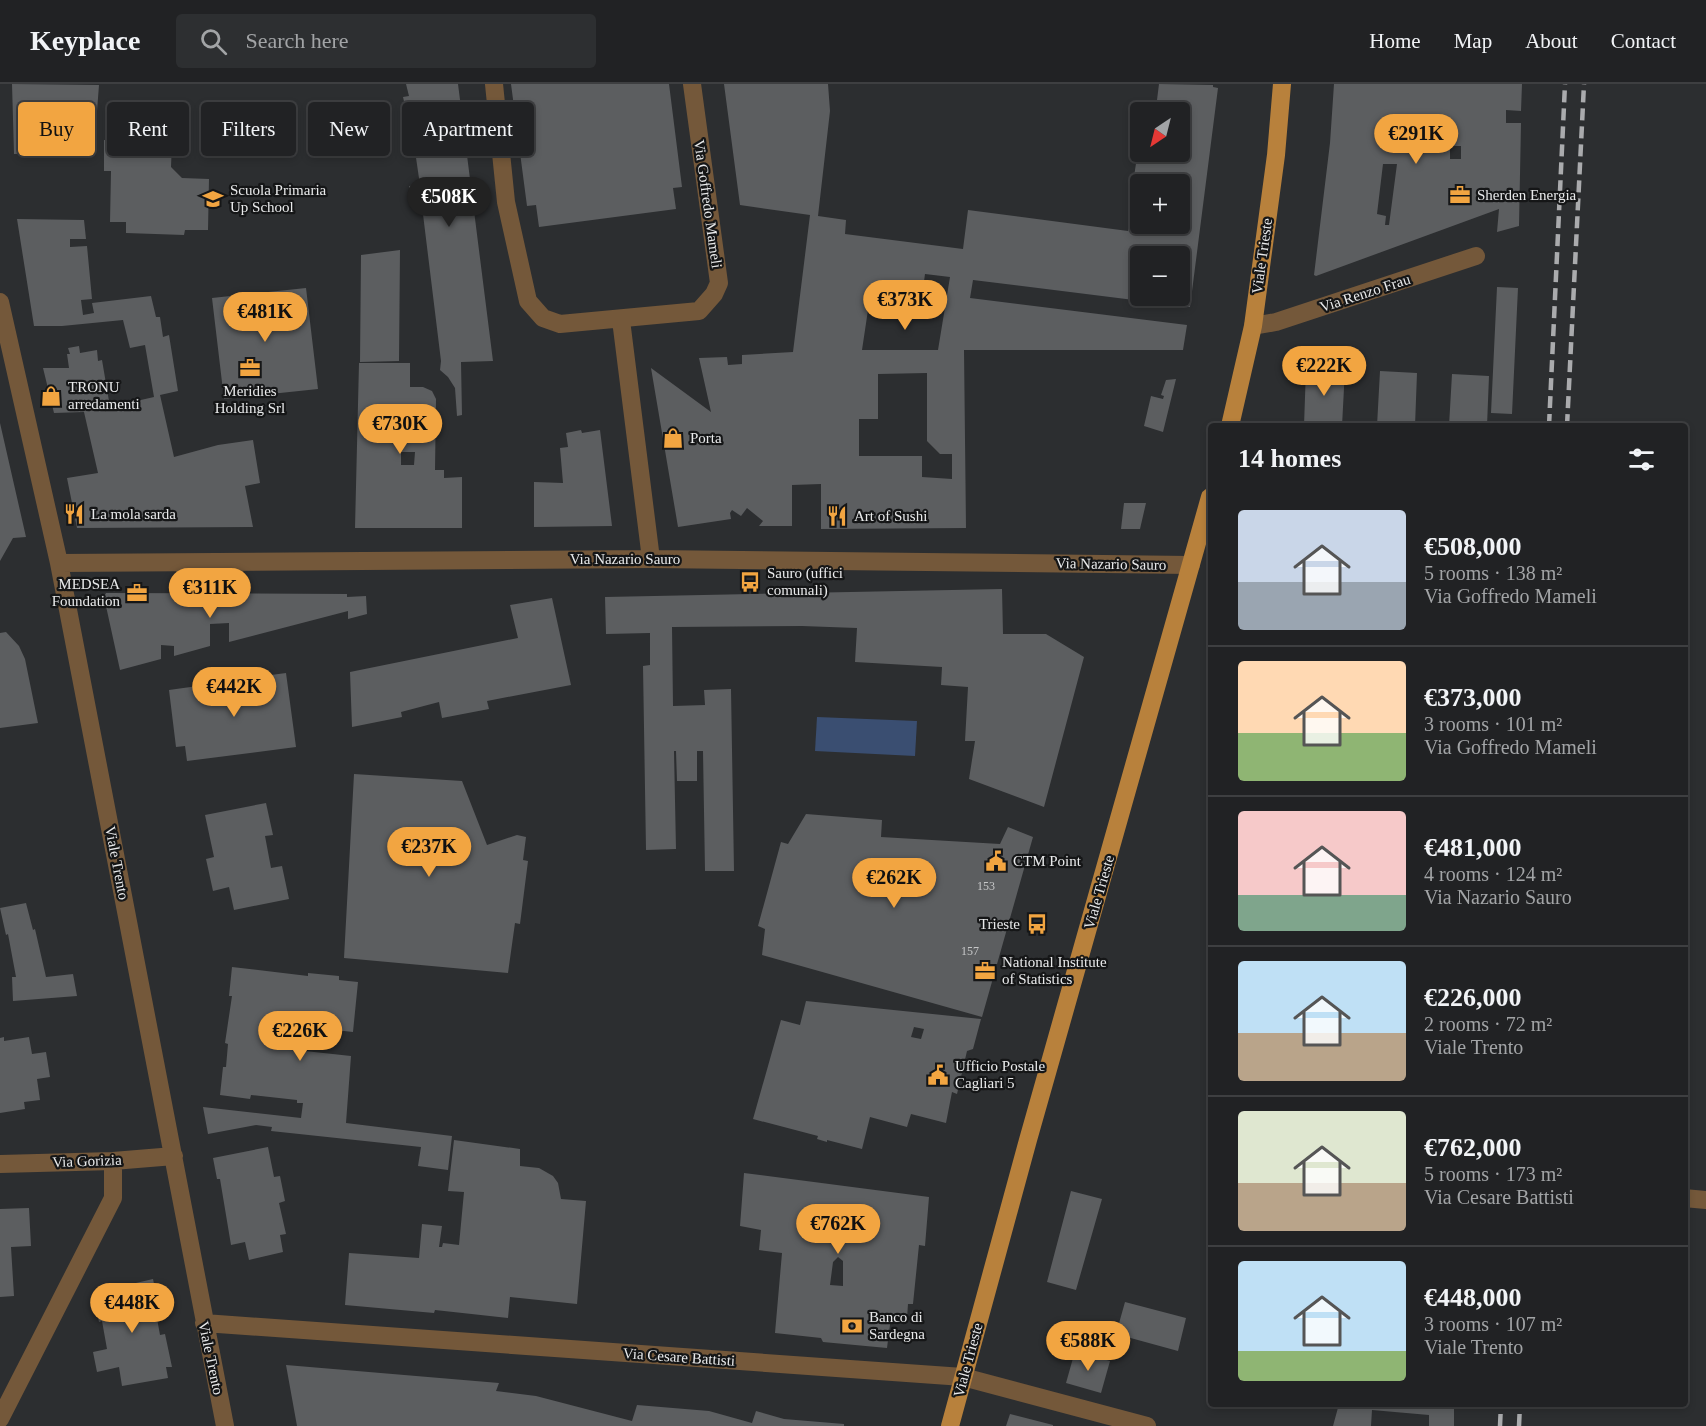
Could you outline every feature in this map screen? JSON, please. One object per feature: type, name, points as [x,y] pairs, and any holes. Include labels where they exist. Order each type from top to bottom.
[{"type":"main road","name":"Viale Trieste","points":[[1231,423],[1253,326],[1276,154],[1282,84]]},
{"type":"main road","name":"Viale Trieste","points":[[950,1426],[1208,504]]},
{"type":"street","name":"Via Goffredo Mameli","points":[[494,84],[506,202],[528,301],[543,318],[560,324],[621,320],[699,310],[714,294],[719,283],[692,84]]},
{"type":"street","name":"Via Renzo Frau","points":[[1253,326],[1276,322],[1476,256]]},
{"type":"street","name":"Viale Trento","points":[[0,302],[5,346],[59,563],[225,1426]]},
{"type":"street","points":[[621,320],[651,559]]},
{"type":"street","name":"Via Nazario Sauro","points":[[59,563],[651,559],[1191,565]]},
{"type":"street","name":"Via Gorizia","points":[[0,1164],[113,1161],[174,1156]]},
{"type":"street","points":[[0,1419],[113,1198],[113,1161]]},
{"type":"street","points":[[1688,1198],[1706,1200]]},
{"type":"street","name":"Via Cesare Battisti","points":[[204,1323],[963,1377],[1147,1426]]},
{"type":"shaded area","points":[[817,717],[917,721],[915,756],[815,751]]},
{"type":"building","points":[[12,84],[99,85],[97,111],[95,111],[95,102],[18,102],[18,154],[14,154]]},
{"type":"building","points":[[406,84],[458,84],[460,102],[404,102],[403,97],[409,96]]},
{"type":"building","points":[[511,84],[669,84],[682,187],[673,188],[676,209],[539,227],[536,205],[527,206],[520,156],[534,156],[534,102],[513,102]]},
{"type":"building","points":[[724,84],[828,84],[830,111],[818,216],[846,220],[845,234],[963,249],[968,210],[1128,231],[1130,215],[1130,234],[1190,234],[1190,174],[1134,174],[1136,162],[1190,162],[1190,102],[1157,102],[1159,84],[1213,85],[1218,88],[1190,307],[1182,306],[1190,306],[1190,246],[1130,246],[1130,300],[973,280],[970,298],[1187,325],[1183,350],[964,350],[966,528],[821,529],[821,484],[792,485],[792,526],[759,526],[763,521],[747,508],[741,516],[732,510],[731,519],[678,527],[651,368],[711,412],[699,358],[727,357],[728,365],[742,364],[742,355],[793,352],[810,215],[740,205]],"holes":[[[925,274],[950,277],[938,350],[862,350],[871,290],[922,296]],[[927,373],[927,441],[940,454],[952,454],[952,479],[922,477],[922,456],[859,456],[859,419],[878,419],[878,374]]]},
{"type":"building","points":[[1334,84],[1522,84],[1521,111],[1506,110],[1506,123],[1521,123],[1519,226],[1497,232],[1499,209],[1316,276],[1314,275],[1330,143]],"holes":[[[1450,146],[1461,146],[1461,159],[1450,159]],[[1383,164],[1397,164],[1389,225],[1385,225],[1386,216],[1377,214]]]},
{"type":"building","points":[[104,140],[107,140],[107,156],[171,156],[171,167],[182,178],[209,179],[208,230],[185,230],[184,235],[126,233],[126,222],[110,222],[111,171],[104,171]]},
{"type":"building","points":[[416,156],[467,156],[493,361],[461,362],[462,415],[457,416],[455,388],[440,370],[441,361],[421,198],[411,199],[409,186],[420,185]]},
{"type":"building","points":[[17,219],[84,220],[86,239],[70,239],[70,247],[87,246],[92,299],[81,300],[83,315],[94,313],[92,303],[151,296],[156,317],[160,317],[163,337],[169,335],[178,391],[160,395],[174,457],[218,445],[253,440],[260,483],[245,486],[253,527],[77,528],[67,478],[98,473],[84,412],[54,413],[43,368],[69,368],[68,348],[79,346],[80,353],[97,350],[98,361],[102,360],[110,407],[154,397],[145,345],[130,348],[123,320],[62,326],[34,326]]},
{"type":"building","points":[[400,250],[399,361],[360,362],[361,255]]},
{"type":"building","points":[[1497,287],[1518,288],[1512,414],[1491,413]]},
{"type":"building","points":[[306,288],[318,389],[224,399],[212,298]]},
{"type":"building","points":[[359,363],[410,363],[410,387],[423,387],[432,391],[436,399],[435,470],[444,470],[444,478],[462,477],[462,528],[355,528]],"holes":[[[401,452],[415,452],[414,465],[401,465]]]},
{"type":"building","points":[[1306,368],[1345,369],[1342,423],[1304,423]]},
{"type":"building","points":[[1380,371],[1417,373],[1415,423],[1377,423]]},
{"type":"building","points":[[1452,374],[1489,376],[1487,423],[1449,423]]},
{"type":"building","points":[[1176,379],[1163,432],[1144,426],[1151,396],[1163,399],[1164,396],[1161,395],[1166,380]]},
{"type":"building","points":[[0,423],[26,537],[13,538],[0,561]]},
{"type":"building","points":[[581,430],[582,433],[600,430],[612,526],[534,527],[534,482],[563,483],[560,448],[568,447],[566,433]]},
{"type":"building","points":[[1124,503],[1146,503],[1140,529],[1121,529]]},
{"type":"building","points":[[1002,589],[1003,634],[1046,634],[1084,657],[1044,807],[969,779],[975,741],[965,741],[968,687],[941,685],[942,667],[855,662],[857,628],[672,627],[673,706],[705,705],[704,690],[731,689],[734,871],[705,871],[703,751],[697,751],[697,781],[677,781],[676,751],[674,751],[676,849],[646,850],[643,666],[650,665],[650,633],[606,634],[605,597]]},
{"type":"building","points":[[106,593],[347,594],[347,597],[366,596],[367,614],[348,619],[348,611],[229,642],[229,623],[210,624],[210,646],[174,656],[174,646],[161,645],[161,659],[120,670],[104,597]]},
{"type":"building","points":[[552,598],[571,685],[487,701],[489,709],[442,718],[439,702],[401,712],[402,717],[352,727],[350,672],[518,638],[510,605]]},
{"type":"building","points":[[6,632],[19,646],[25,659],[38,723],[0,728],[0,633]]},
{"type":"building","points":[[286,673],[296,747],[187,761],[185,746],[176,747],[169,690],[212,684],[213,690],[226,689],[226,681]]},
{"type":"building","points":[[354,774],[462,781],[487,845],[517,835],[526,837],[523,860],[528,861],[520,924],[515,923],[508,973],[344,958]]},
{"type":"building","points":[[266,803],[273,835],[265,836],[271,868],[282,866],[289,899],[234,910],[229,887],[213,891],[206,859],[214,857],[205,815]]},
{"type":"building","points":[[806,814],[882,820],[881,837],[1000,844],[1008,827],[1033,837],[982,1017],[762,955],[765,929],[758,926],[781,842],[788,844]]},
{"type":"building","points":[[26,903],[33,930],[35,929],[46,977],[73,974],[77,996],[13,1001],[12,977],[16,977],[8,934],[6,935],[0,908]]},
{"type":"building","points":[[232,967],[308,976],[308,973],[339,976],[339,980],[358,982],[353,1032],[280,1024],[277,1048],[351,1056],[346,1123],[452,1136],[448,1170],[418,1166],[421,1147],[271,1131],[272,1127],[256,1125],[208,1134],[203,1107],[301,1118],[303,1103],[297,1103],[297,1100],[251,1095],[250,1099],[220,1095],[223,1067],[226,1067],[228,1044],[225,1043],[232,996],[229,996]]},
{"type":"building","points":[[806,1001],[981,1019],[973,1049],[967,1051],[957,1094],[952,1092],[946,1123],[911,1114],[907,1127],[870,1117],[862,1149],[827,1140],[827,1142],[817,1139],[818,1136],[753,1119],[781,1020],[800,1025]],"holes":[[[914,1027],[924,1029],[921,1039],[911,1037]]]},
{"type":"building","points":[[4,1037],[4,1041],[29,1037],[32,1054],[46,1052],[50,1077],[37,1079],[40,1100],[24,1102],[25,1109],[0,1113],[0,1038]]},
{"type":"building","points":[[454,1140],[520,1149],[520,1166],[539,1168],[553,1176],[558,1183],[561,1199],[586,1201],[577,1304],[510,1297],[508,1318],[435,1310],[434,1313],[345,1305],[349,1253],[419,1258],[422,1224],[442,1226],[439,1247],[442,1247],[443,1243],[459,1245],[464,1192],[448,1191]]},
{"type":"building","points":[[268,1147],[274,1177],[280,1176],[285,1201],[279,1203],[286,1234],[280,1235],[283,1252],[249,1260],[245,1242],[231,1245],[220,1179],[217,1179],[213,1158]]},
{"type":"building","points":[[744,1173],[929,1197],[925,1246],[919,1245],[913,1304],[908,1304],[907,1318],[891,1317],[887,1348],[823,1342],[821,1338],[775,1333],[782,1253],[759,1250],[761,1230],[740,1226]],"holes":[[[838,1257],[843,1261],[843,1286],[830,1285],[833,1262]]]},
{"type":"building","points":[[1071,1191],[1102,1199],[1076,1290],[1047,1282]]},
{"type":"building","points":[[29,1208],[31,1246],[11,1247],[14,1296],[0,1297],[0,1209]]},
{"type":"building","points":[[153,1279],[160,1312],[156,1313],[160,1335],[165,1334],[172,1367],[166,1367],[168,1378],[122,1386],[119,1367],[97,1372],[93,1352],[107,1349],[102,1321],[99,1322],[93,1293]]},
{"type":"building","points":[[1125,1302],[1186,1318],[1178,1351],[1116,1334]]},
{"type":"building","points":[[1075,1351],[1110,1361],[1101,1393],[1066,1383]]},
{"type":"building","points":[[286,1365],[499,1383],[496,1391],[536,1396],[632,1421],[637,1405],[709,1411],[752,1423],[756,1411],[784,1419],[844,1424],[844,1426],[297,1426]]},
{"type":"building","points":[[1338,1407],[1454,1407],[1454,1426],[1429,1426],[1429,1415],[1372,1410],[1371,1426],[1333,1426]]},
{"type":"building","points":[[1010,1414],[1053,1425],[1053,1426],[1006,1426]]},
{"type":"railway","points":[[1549,423],[1565,84]]},
{"type":"railway","points":[[1567,423],[1584,84]]},
{"type":"railway","points":[[1500,1426],[1501,1407]]},
{"type":"railway","points":[[1519,1426],[1520,1407]]},
{"type":"place","name":"Sherden Energia","points":[[1460,195]]},
{"type":"place","name":"Scuola Primaria Up School","points":[[213,199]]},
{"type":"place","name":"Meridies Holding Srl","points":[[250,368]]},
{"type":"place","name":"TRONU arredamenti","points":[[51,396]]},
{"type":"place","name":"Porta","points":[[673,438]]},
{"type":"place","name":"La mola sarda","points":[[74,514]]},
{"type":"place","name":"Art of Sushi","points":[[837,516]]},
{"type":"place","name":"Sauro (uffici comunali)","points":[[750,582]]},
{"type":"place","name":"MEDSEA Foundation","points":[[137,593]]},
{"type":"place","name":"CTM Point","points":[[996,861]]},
{"type":"place","name":"Trieste","points":[[1037,924]]},
{"type":"place","name":"National Institute of Statistics","points":[[985,971]]},
{"type":"place","name":"Ufficio Postale Cagliari 5","points":[[938,1075]]},
{"type":"place","name":"Banco di Sardegna","points":[[852,1326]]}]
